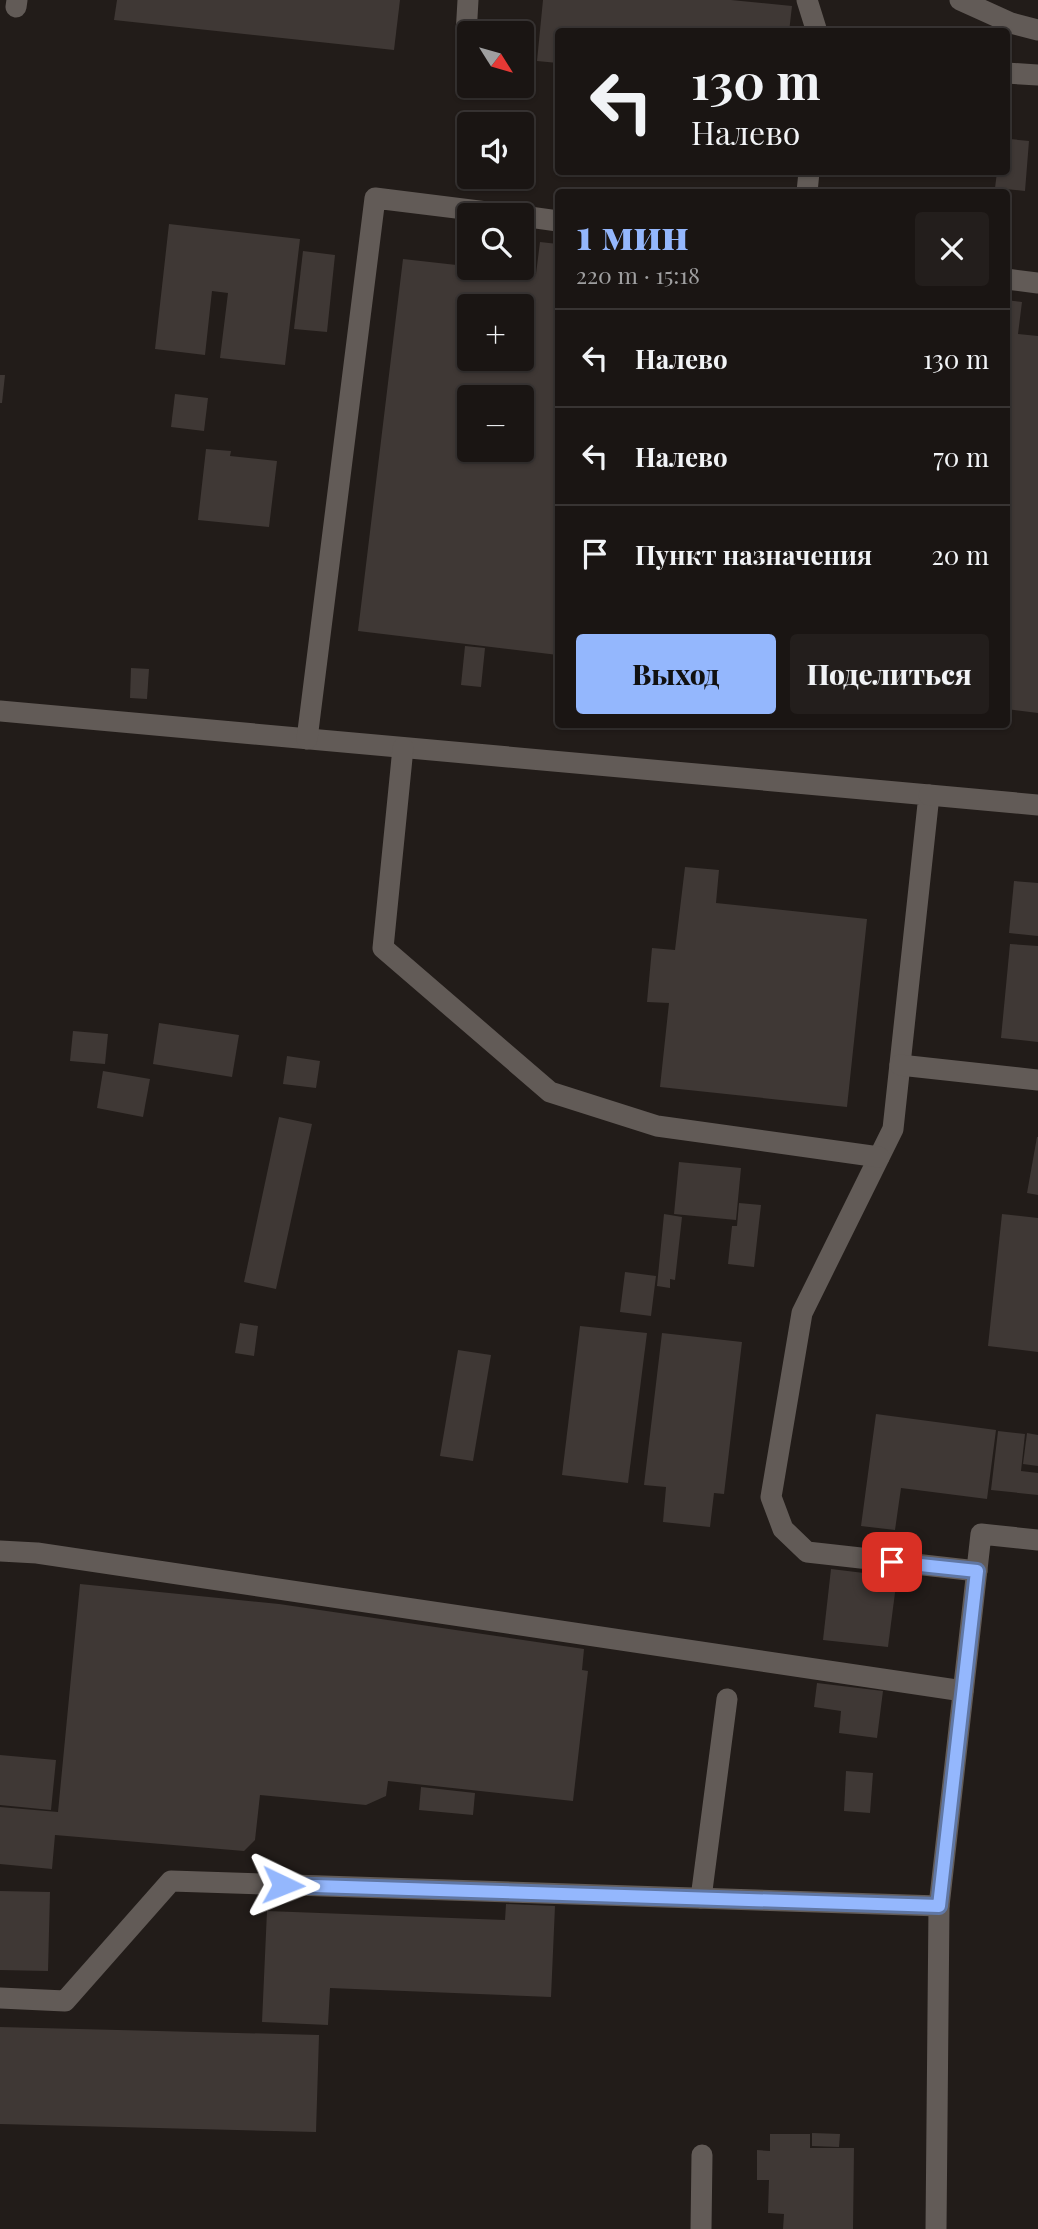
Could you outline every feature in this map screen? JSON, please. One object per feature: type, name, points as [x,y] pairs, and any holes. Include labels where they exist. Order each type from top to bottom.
[{"type":"street","points":[[467,21],[468,0]]},
{"type":"street","points":[[807,0],[816,28]]},
{"type":"street","points":[[960,0],[1012,23],[1038,30]]},
{"type":"street","points":[[1010,73],[1038,75]]},
{"type":"street","points":[[307,739],[375,198],[457,208]]},
{"type":"street","points":[[534,218],[555,221]]},
{"type":"street","points":[[1010,280],[1038,283]]},
{"type":"street","points":[[0,711],[1038,805]]},
{"type":"street","points":[[404,748],[383,948],[550,1092],[657,1126],[879,1157]]},
{"type":"street","points":[[929,795],[893,1129],[802,1313],[771,1497],[783,1529],[807,1552],[977,1571]]},
{"type":"street","points":[[900,1065],[1038,1080]]},
{"type":"street","points":[[936,2229],[939,1906],[981,1534],[1038,1540]]},
{"type":"street","points":[[0,1551],[37,1553],[963,1690]]},
{"type":"street","points":[[701,1898],[727,1699]]},
{"type":"street","points":[[0,1998],[65,2001],[171,1881],[939,1906]]},
{"type":"street","points":[[701,2229],[702,2155]]},
{"type":"building","points":[[117,0],[400,0],[394,50],[114,20]]},
{"type":"building","points":[[543,0],[731,0],[792,6],[789,28],[555,28],[555,63],[537,61]]},
{"type":"building","points":[[1010,139],[1029,141],[1025,191],[995,188],[997,175],[1010,175]]},
{"type":"building","points":[[169,224],[300,239],[285,365],[220,358],[228,293],[212,291],[205,355],[155,349]]},
{"type":"building","points":[[540,242],[555,244],[555,655],[358,631],[403,259],[457,265],[457,280],[534,280]]},
{"type":"building","points":[[303,251],[335,255],[327,332],[294,329]]},
{"type":"building","points":[[1010,300],[1022,302],[1018,334],[1038,336],[1038,713],[1010,710]]},
{"type":"building","points":[[0,375],[5,375],[2,403],[0,403]]},
{"type":"building","points":[[175,394],[208,398],[204,431],[171,427]]},
{"type":"building","points":[[206,449],[231,451],[230,456],[277,461],[269,527],[198,520]]},
{"type":"building","points":[[465,646],[485,648],[481,687],[461,685]]},
{"type":"building","points":[[131,668],[149,669],[147,699],[130,698]]},
{"type":"building","points":[[685,867],[719,870],[716,903],[867,919],[847,1107],[660,1087],[669,1003],[647,1002],[652,948],[675,950]]},
{"type":"building","points":[[1014,881],[1038,883],[1038,936],[1009,933]]},
{"type":"building","points":[[1010,944],[1038,946],[1038,1042],[1001,1038]]},
{"type":"building","points":[[159,1023],[239,1035],[232,1077],[153,1064]]},
{"type":"building","points":[[73,1031],[108,1034],[105,1064],[70,1061]]},
{"type":"building","points":[[287,1056],[320,1061],[316,1088],[283,1084]]},
{"type":"building","points":[[103,1071],[150,1079],[143,1117],[97,1108]]},
{"type":"building","points":[[279,1117],[312,1124],[276,1289],[244,1282]]},
{"type":"building","points":[[1038,1137],[1038,1195],[1027,1193]]},
{"type":"building","points":[[679,1162],[741,1168],[736,1220],[674,1214]]},
{"type":"building","points":[[739,1203],[761,1205],[754,1267],[728,1264],[732,1226],[737,1226]]},
{"type":"building","points":[[664,1214],[682,1217],[675,1280],[670,1279],[670,1288],[657,1286]]},
{"type":"building","points":[[1002,1214],[1038,1218],[1038,1352],[988,1346]]},
{"type":"building","points":[[625,1272],[656,1276],[651,1316],[620,1312]]},
{"type":"building","points":[[240,1323],[258,1326],[254,1356],[235,1353]]},
{"type":"building","points":[[580,1326],[647,1333],[628,1483],[562,1475]]},
{"type":"building","points":[[662,1333],[742,1342],[724,1494],[714,1493],[710,1527],[663,1522],[666,1487],[644,1485]]},
{"type":"building","points":[[458,1350],[491,1355],[473,1461],[440,1456]]},
{"type":"building","points":[[876,1414],[996,1430],[987,1499],[901,1488],[895,1530],[861,1526]]},
{"type":"building","points":[[998,1431],[1025,1434],[1021,1471],[1038,1473],[1038,1495],[991,1490]]},
{"type":"building","points":[[1027,1433],[1038,1435],[1038,1466],[1023,1464]]},
{"type":"building","points":[[831,1569],[897,1577],[888,1647],[823,1640]]},
{"type":"building","points":[[80,1584],[279,1604],[584,1649],[582,1670],[588,1671],[573,1801],[388,1781],[386,1796],[366,1805],[260,1795],[255,1840],[244,1851],[55,1835],[52,1869],[0,1864],[0,1807],[58,1812]]},
{"type":"building","points":[[817,1683],[883,1691],[877,1738],[839,1733],[841,1711],[814,1707]]},
{"type":"building","points":[[0,1755],[56,1760],[51,1810],[0,1805]]},
{"type":"building","points":[[846,1771],[873,1773],[870,1813],[844,1811]]},
{"type":"building","points":[[421,1787],[475,1793],[473,1815],[419,1810]]},
{"type":"building","points":[[0,1891],[50,1892],[48,1971],[0,1970]]},
{"type":"building","points":[[506,1904],[555,1906],[551,1997],[330,1988],[328,2025],[262,2022],[267,1911],[505,1920]]},
{"type":"building","points":[[0,2027],[319,2035],[316,2132],[0,2124]]},
{"type":"building","points":[[812,2133],[840,2134],[839,2147],[812,2146]]},
{"type":"building","points":[[770,2134],[810,2134],[810,2148],[854,2148],[853,2229],[783,2229],[784,2214],[768,2213],[769,2180],[757,2180],[757,2150],[770,2151]]},
{"type":"route","points":[[283,1885],[939,1906],[977,1571],[892,1562]]}]
